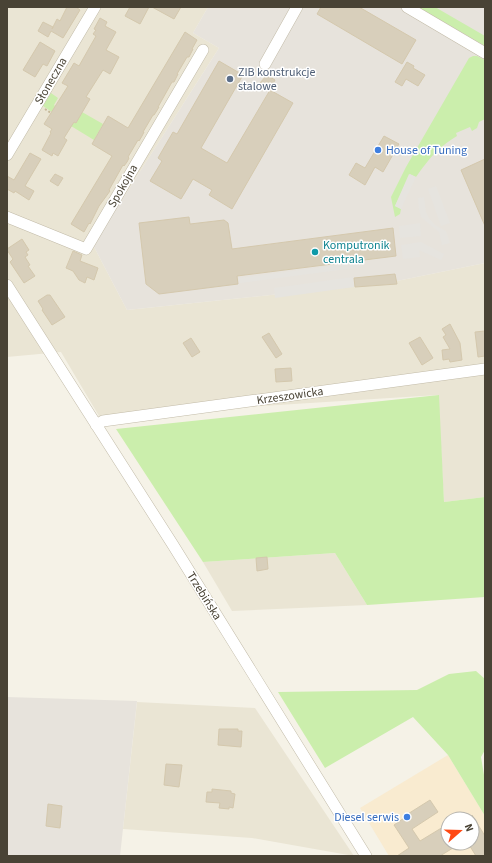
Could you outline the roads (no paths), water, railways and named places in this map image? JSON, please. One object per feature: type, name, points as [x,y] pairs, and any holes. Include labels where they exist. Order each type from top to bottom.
[{"type":"street","name":"Słoneczna","points":[[7,156],[95,7]]},
{"type":"street","points":[[265,64],[297,7]]},
{"type":"street","points":[[407,7],[485,53]]},
{"type":"street","name":"Spokojna","points":[[7,217],[86,249],[203,50]]},
{"type":"street","name":"Trzebińska","points":[[7,286],[173,545],[366,856]]},
{"type":"street","name":"Krzeszowicka","points":[[96,425],[103,421],[485,369]]},
{"type":"place","name":"ZIB konstrukcje stalowe","points":[[230,79]]},
{"type":"place","name":"House of Tuning","points":[[378,150]]},
{"type":"place","name":"Komputronik centrala","points":[[315,252]]},
{"type":"place","name":"Diesel serwis","points":[[407,817]]}]
